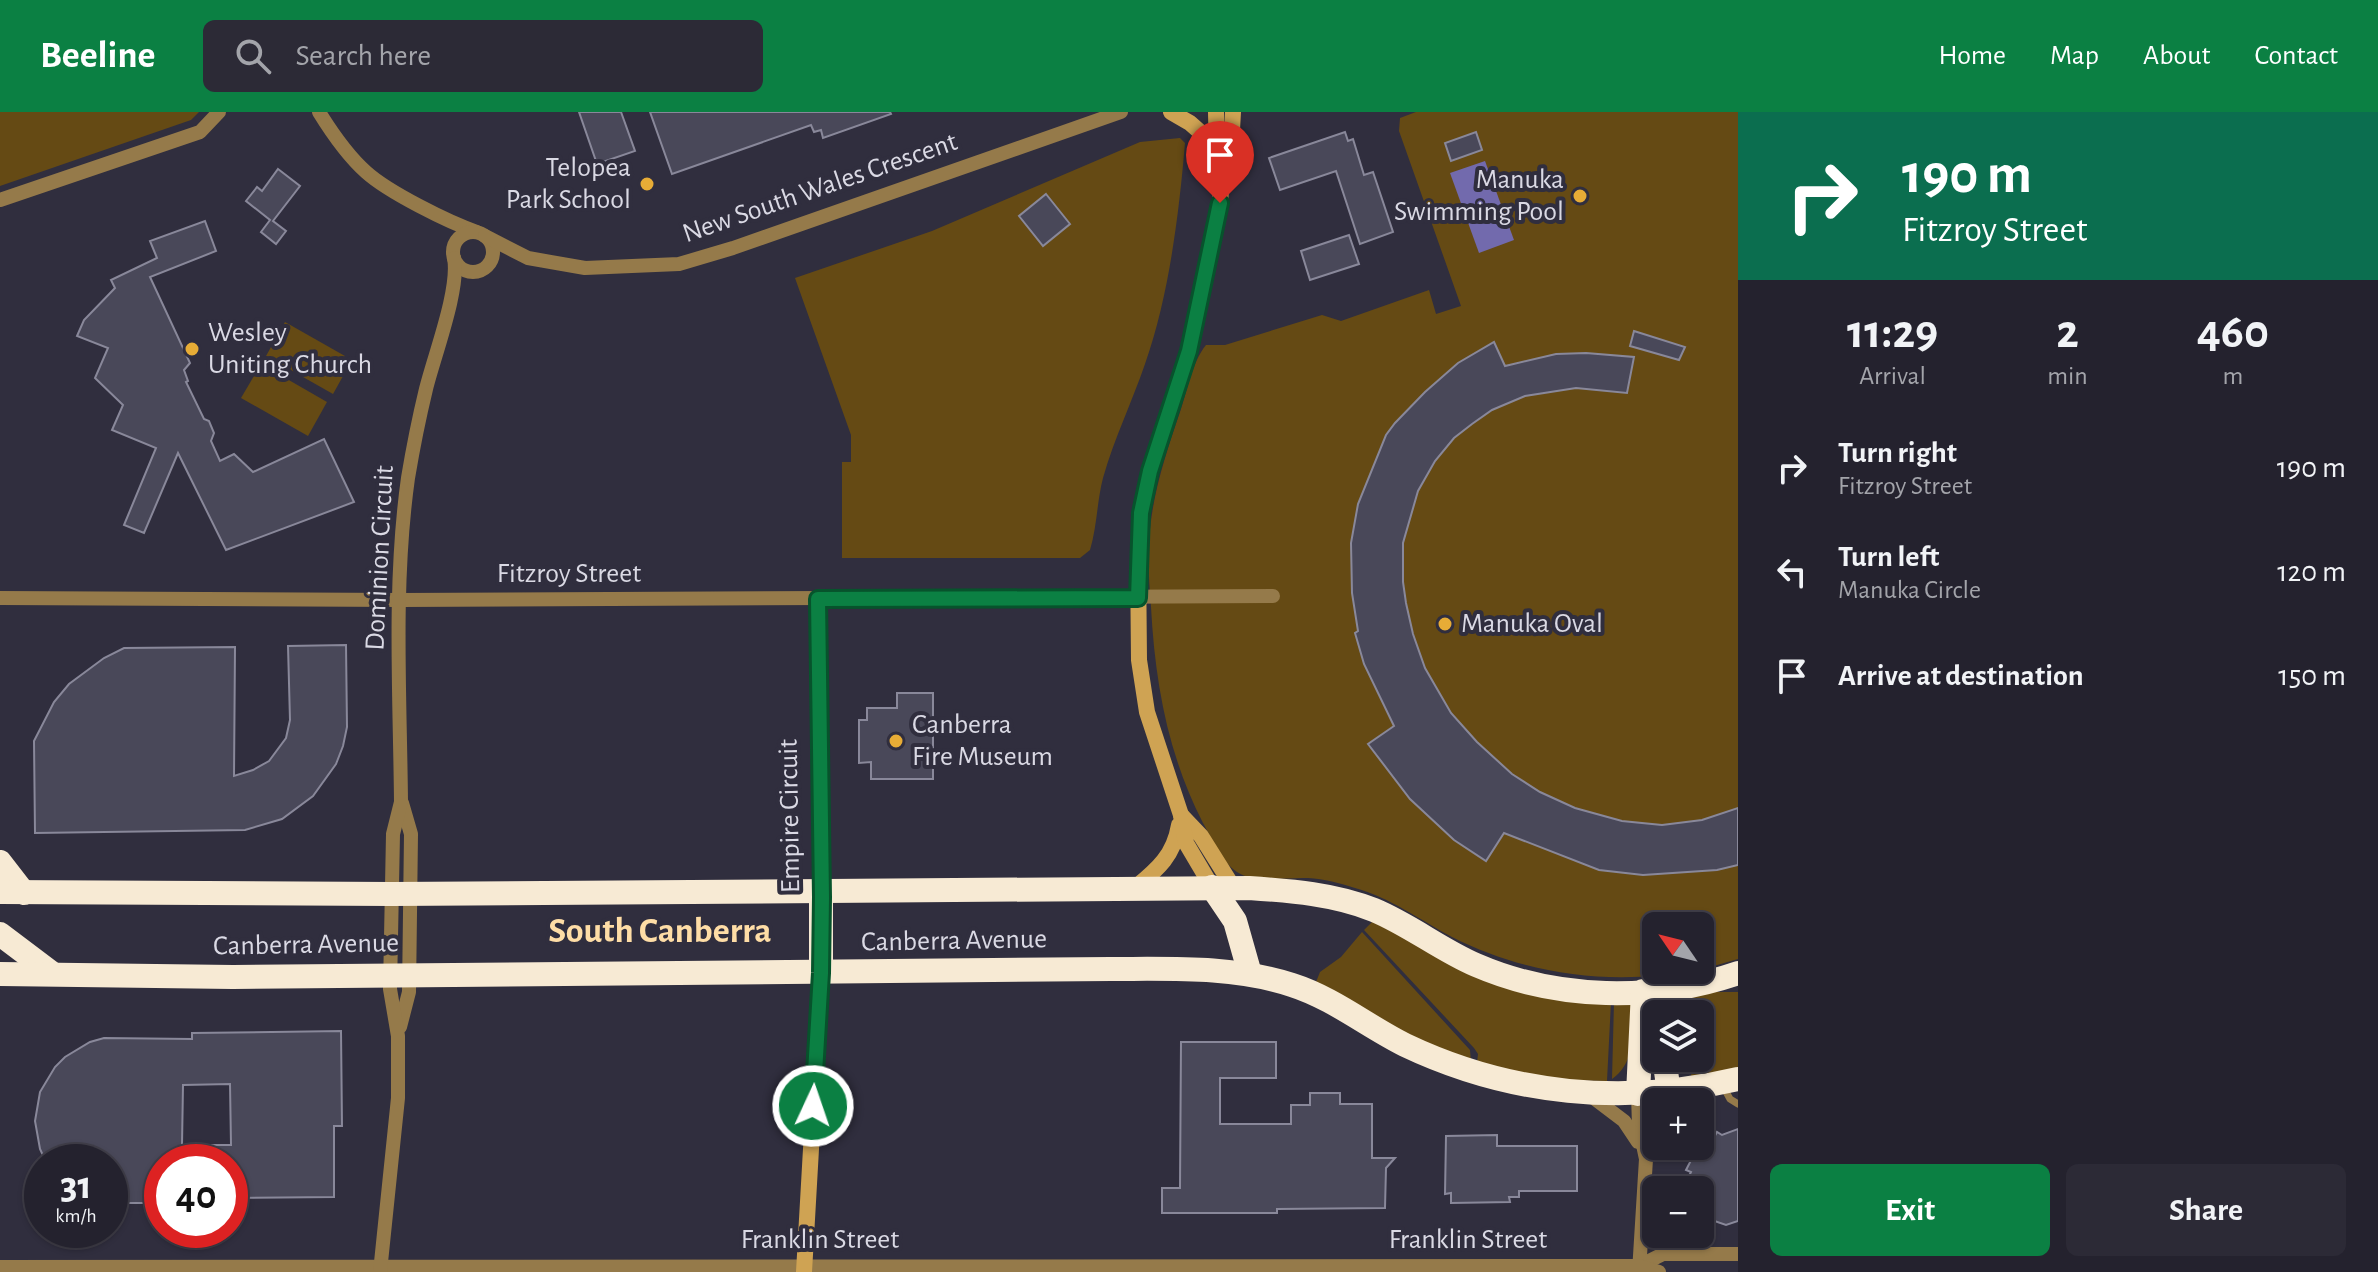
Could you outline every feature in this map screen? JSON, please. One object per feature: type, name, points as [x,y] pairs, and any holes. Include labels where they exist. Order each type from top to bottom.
[{"type":"highway","points":[[0,862],[12,892]]},
{"type":"highway","name":"Canberra Avenue","points":[[12,892],[401,894],[1223,887],[1320,893],[1376,911],[1476,965],[1536,985],[1590,993],[1644,991],[1700,984],[1738,973]]},
{"type":"highway","points":[[1223,887],[1254,936],[1250,974]]},
{"type":"highway","name":"Empire Circuit","points":[[821,891],[821,973]]},
{"type":"highway","points":[[0,934],[53,974]]},
{"type":"highway","name":"Canberra Avenue","points":[[0,974],[233,977],[1177,969],[1250,974],[1308,990],[1374,1029],[1422,1053],[1470,1071],[1517,1084],[1588,1094],[1642,1094]]},
{"type":"highway","points":[[1644,991],[1649,1000]]},
{"type":"highway","points":[[1638,1094],[1644,991]]},
{"type":"highway","name":"Canberra Avenue","points":[[1702,1088],[1730,1081]]},
{"type":"street","points":[[0,200],[200,132],[219,112]]},
{"type":"street","name":"New South Wales Crescent","points":[[319,112],[345,149],[369,175],[445,218],[528,258]]},
{"type":"street","name":"New South Wales Crescent","points":[[483,269],[496,262],[528,258],[585,268],[679,264],[733,248],[1121,112]]},
{"type":"street","points":[[1171,112],[1190,123],[1217,147]]},
{"type":"street","points":[[1216,112],[1217,161],[1222,178],[1220,203],[1189,351],[1150,471],[1141,513],[1138,598],[1139,660],[1147,712],[1181,815],[1201,836],[1223,887]]},
{"type":"street","points":[[1222,178],[1230,166],[1235,116]]},
{"type":"street","points":[[468,232],[481,234],[493,251],[483,269],[466,271],[458,266],[454,258],[453,249],[458,238],[468,232]]},
{"type":"street","name":"Dominion Circuit","points":[[381,1269],[398,1098],[398,1036],[409,992],[400,974],[401,894],[393,834],[401,802],[402,533],[418,422],[453,280],[454,258]]},
{"type":"street","name":"Dominion Circuit","points":[[444,321],[461,289],[483,269]]},
{"type":"street","name":"Fitzroy Street","points":[[0,598],[400,600],[1273,596]]},
{"type":"street","name":"Empire Circuit","points":[[818,599],[821,891]]},
{"type":"street","points":[[1136,887],[1164,863],[1172,851],[1181,815]]},
{"type":"street","name":"Empire Circuit","points":[[804,1269],[821,973]]},
{"type":"street","points":[[1588,1094],[1624,1121],[1642,1151]]},
{"type":"street","points":[[1638,1094],[1642,1140]]},
{"type":"street","points":[[1639,1269],[1646,1160]]},
{"type":"street","name":"Franklin Street","points":[[1639,1269],[1663,1254],[1738,1254]]},
{"type":"street","name":"Franklin Street","points":[[0,1267],[1639,1269],[1659,1272]]},
{"type":"lane","points":[[1730,1081],[1730,1099],[1738,1104]]},
{"type":"shaded area","points":[[0,112],[199,112],[191,120],[0,186]]},
{"type":"shaded area","name":"Manuka Oval","points":[[1416,112],[1738,112],[1738,959],[1714,966],[1714,912],[1642,912],[1642,977],[1572,974],[1511,961],[1452,937],[1368,892],[1314,879],[1261,878],[1237,872],[1217,849],[1191,797],[1165,718],[1153,635],[1149,548],[1152,514],[1166,455],[1193,368],[1206,345],[1225,345],[1322,315],[1341,321],[1429,290],[1436,314],[1461,306],[1399,131],[1400,118]]},
{"type":"shaded area","points":[[1180,138],[1185,143],[1183,170],[1161,311],[1103,478],[1090,550],[1080,558],[842,558],[842,462],[851,462],[851,435],[795,278],[932,231],[1140,142]]},
{"type":"shaded area","points":[[1485,161],[1514,240],[1479,253],[1450,173]]},
{"type":"shaded area","points":[[285,322],[352,360],[333,394],[266,356]]},
{"type":"shaded area","points":[[261,364],[327,402],[308,436],[241,398]]},
{"type":"shaded area","points":[[1373,921],[1611,1002],[1607,1081],[1556,1080],[1477,1063],[1478,1054],[1474,1048],[1364,930]]},
{"type":"shaded area","points":[[1362,932],[1470,1050],[1471,1061],[1408,1035],[1316,982],[1320,972],[1341,957]]},
{"type":"shaded area","points":[[1738,992],[1738,1070],[1691,1079],[1691,1072],[1714,1072],[1714,1000],[1692,1000],[1692,996]]},
{"type":"shaded area","points":[[1635,1001],[1629,1054],[1626,1064],[1612,1079],[1614,1002]]},
{"type":"building","points":[[579,112],[621,112],[635,151],[597,164]]},
{"type":"building","points":[[650,112],[891,114],[823,138],[821,130],[814,132],[811,125],[672,174]]},
{"type":"building","points":[[1345,132],[1348,141],[1353,139],[1364,175],[1373,172],[1393,232],[1360,244],[1336,171],[1280,190],[1269,158]]},
{"type":"building","points":[[1476,132],[1482,150],[1451,161],[1445,143]]},
{"type":"building","points":[[278,169],[300,186],[273,221],[286,231],[276,244],[261,232],[270,220],[246,201],[257,187],[262,191]]},
{"type":"building","points":[[1046,194],[1070,224],[1043,246],[1019,216]]},
{"type":"building","points":[[205,221],[216,251],[150,277],[190,363],[184,370],[186,382],[204,419],[209,421],[214,433],[211,441],[220,461],[234,454],[253,472],[324,439],[354,502],[226,550],[178,453],[144,533],[124,525],[156,448],[112,430],[123,405],[95,378],[108,348],[77,336],[84,320],[115,288],[111,280],[157,258],[150,241]]},
{"type":"building","points":[[1349,235],[1359,264],[1310,280],[1301,251]]},
{"type":"building","points":[[1634,331],[1685,347],[1679,360],[1630,346]]},
{"type":"building","points":[[1494,342],[1505,366],[1556,354],[1634,357],[1627,393],[1576,388],[1525,396],[1492,410],[1472,424],[1454,438],[1435,461],[1418,491],[1403,543],[1406,603],[1425,668],[1451,713],[1477,742],[1512,774],[1540,792],[1575,808],[1622,821],[1662,825],[1702,820],[1738,808],[1738,865],[1717,870],[1643,875],[1599,870],[1504,833],[1486,861],[1454,840],[1410,799],[1368,744],[1394,726],[1364,664],[1355,633],[1358,631],[1352,593],[1351,543],[1358,504],[1386,435],[1395,423],[1458,363]]},
{"type":"building","points":[[346,645],[347,727],[343,746],[336,764],[313,796],[282,819],[245,830],[35,833],[34,741],[54,702],[69,684],[104,658],[124,648],[235,647],[234,776],[269,761],[286,738],[290,720],[288,646]]},
{"type":"building","name":"Canberra Fire Museum","points":[[897,693],[933,693],[933,779],[871,779],[871,762],[859,763],[859,720],[867,720],[867,708],[897,708]]},
{"type":"building","points":[[341,1031],[342,1126],[334,1126],[334,1197],[248,1198],[248,1144],[231,1144],[230,1084],[183,1085],[182,1144],[144,1144],[144,1203],[128,1203],[128,1144],[39,1144],[35,1121],[40,1092],[65,1057],[90,1042],[104,1038],[192,1039],[192,1033]]},
{"type":"building","points":[[1181,1042],[1276,1042],[1276,1078],[1220,1078],[1220,1124],[1291,1124],[1291,1105],[1310,1105],[1310,1093],[1340,1093],[1340,1104],[1372,1104],[1372,1158],[1395,1158],[1386,1168],[1385,1208],[1277,1209],[1277,1213],[1162,1213],[1162,1188],[1180,1188]]},
{"type":"building","points":[[1738,1129],[1738,1221],[1726,1225],[1714,1221],[1714,1176],[1689,1176],[1691,1172],[1686,1170],[1691,1160],[1714,1160],[1714,1138],[1717,1132],[1722,1135]]},
{"type":"building","points":[[1497,1135],[1497,1146],[1577,1146],[1577,1191],[1519,1191],[1519,1197],[1509,1197],[1510,1202],[1451,1203],[1451,1193],[1445,1194],[1446,1136]]},
{"type":"place","name":"Telopea Park School","points":[[647,184]]},
{"type":"place","name":"Manuka Swimming Pool","points":[[1580,196]]},
{"type":"place","name":"Wesley Uniting Church","points":[[192,349]]},
{"type":"place","name":"Manuka Oval","points":[[1445,624]]},
{"type":"place","name":"Canberra Fire Museum","points":[[896,741]]},
{"type":"district","name":"South Canberra","points":[[660,931]]},
{"type":"route","points":[[813,1106],[822,897],[818,599],[1138,598],[1141,513],[1150,471],[1189,351],[1220,203]]}]
